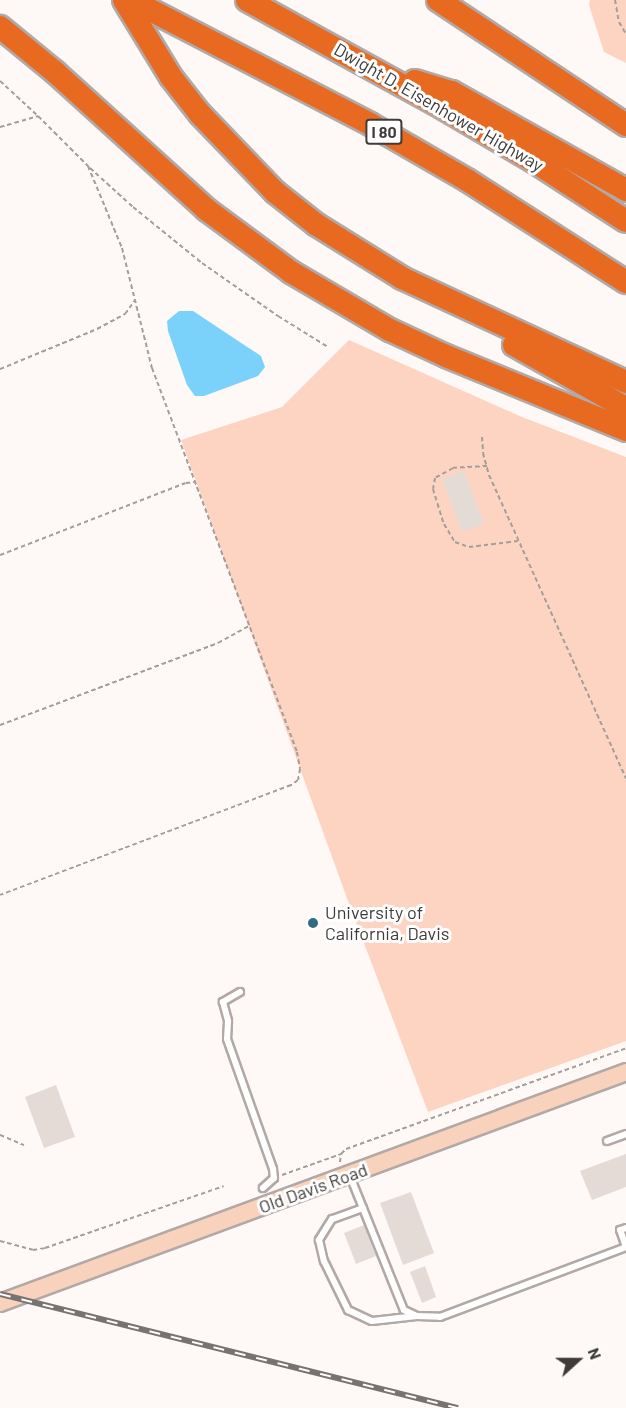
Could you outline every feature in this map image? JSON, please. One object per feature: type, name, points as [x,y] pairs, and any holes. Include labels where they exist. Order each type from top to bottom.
[{"type":"highway","points":[[124,0],[171,77],[235,153],[292,205],[358,253],[402,278],[626,381]]},
{"type":"highway","name":"I 80","points":[[131,0],[380,130],[467,180],[626,282]]},
{"type":"highway","name":"Dwight D. Eisenhower Highway","points":[[248,0],[375,68],[535,162],[626,221]]},
{"type":"highway","points":[[438,0],[626,125]]},
{"type":"highway","points":[[0,27],[55,72],[207,210],[291,272],[381,325],[446,357],[626,430]]},
{"type":"highway","points":[[375,68],[452,92],[626,190]]},
{"type":"highway","points":[[563,83],[626,119]]},
{"type":"highway","points":[[452,301],[494,333],[626,408]]},
{"type":"street","name":"Old Davis Road","points":[[0,1304],[626,1072]]},
{"type":"lane","points":[[240,992],[223,1002],[228,1021],[226,1039],[273,1169],[274,1178],[263,1188]]},
{"type":"lane","points":[[607,1141],[626,1134]]},
{"type":"lane","points":[[347,1175],[363,1208],[404,1310],[417,1316]]},
{"type":"lane","points":[[363,1208],[332,1219],[319,1239],[324,1261],[348,1310],[372,1321],[417,1316],[440,1317],[626,1247],[620,1230],[626,1228]]},
{"type":"path","points":[[615,0],[619,22],[626,34]]},
{"type":"path","points":[[0,81],[133,207],[202,263],[278,316],[328,347]]},
{"type":"path","points":[[0,127],[38,116]]},
{"type":"path","points":[[0,895],[291,785],[298,780],[300,769],[297,752],[152,368],[122,248],[88,166]]},
{"type":"path","points":[[0,369],[125,315],[135,300]]},
{"type":"path","points":[[482,437],[486,466],[626,779]]},
{"type":"path","points":[[486,466],[453,468],[435,478],[433,489],[444,524],[455,542],[469,547],[518,541]]},
{"type":"path","points":[[0,555],[195,482]]},
{"type":"path","points":[[0,725],[218,643],[249,626]]},
{"type":"path","points":[[274,1178],[341,1154],[346,1149],[367,1141],[626,1048]]},
{"type":"path","points":[[0,1135],[24,1145]]},
{"type":"path","points":[[341,1154],[340,1162],[347,1175]]},
{"type":"path","points":[[0,1241],[33,1250],[45,1248],[224,1186]]},
{"type":"shaded area","points":[[590,0],[626,0],[626,63],[604,52],[589,5]]},
{"type":"shaded area","points":[[349,340],[522,417],[626,457],[626,1041],[428,1112],[348,901],[181,440],[282,407]]},
{"type":"water","points":[[179,311],[193,311],[261,356],[265,367],[258,376],[204,396],[195,396],[187,385],[168,331],[167,321]]},
{"type":"building","points":[[464,471],[484,524],[462,532],[442,479]]},
{"type":"building","points":[[56,1085],[75,1137],[44,1148],[25,1097]]},
{"type":"building","points":[[626,1154],[626,1187],[592,1200],[580,1171]]},
{"type":"building","points":[[411,1192],[434,1253],[403,1265],[380,1203]]},
{"type":"building","points":[[364,1225],[376,1256],[356,1264],[344,1233]]},
{"type":"building","points":[[425,1266],[436,1297],[422,1303],[410,1272]]},
{"type":"railway","points":[[0,1294],[458,1408]]},
{"type":"place","name":"University of California, Davis","points":[[313,923]]}]
